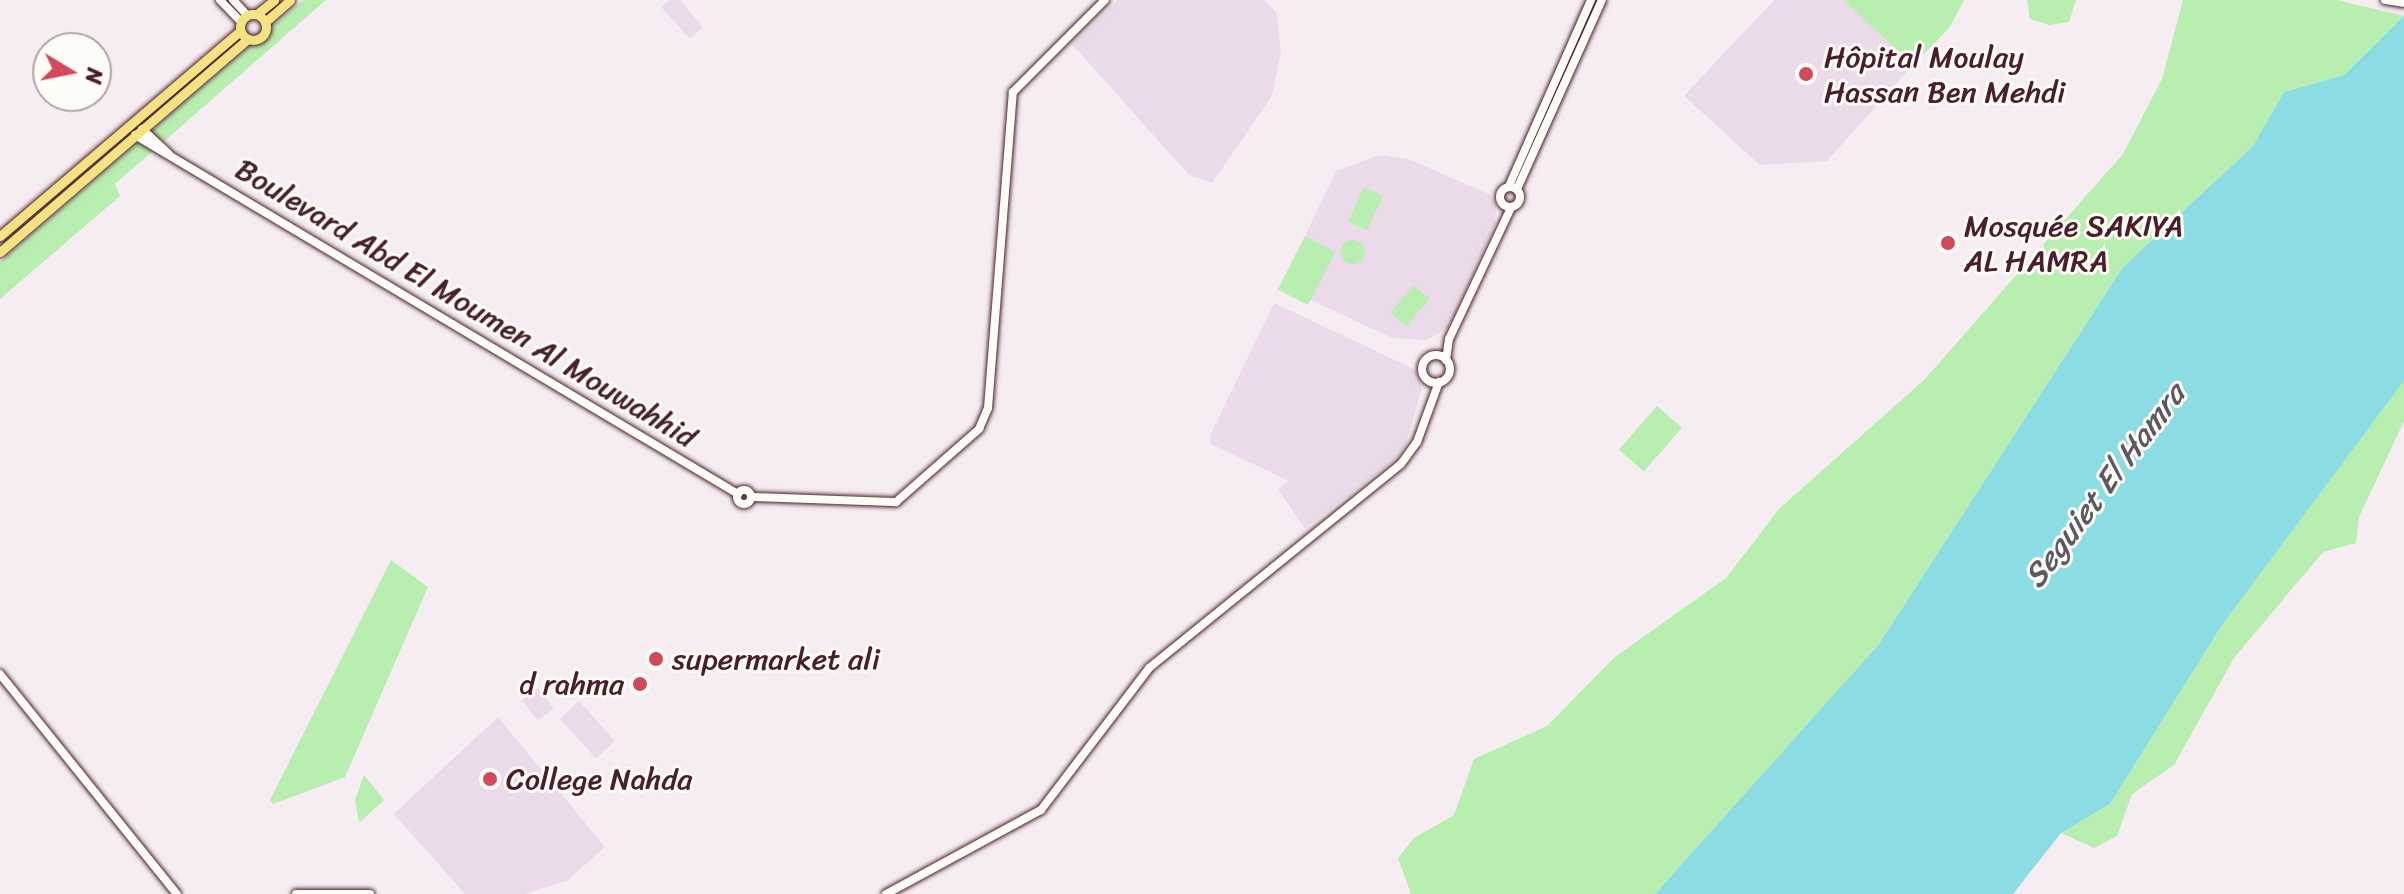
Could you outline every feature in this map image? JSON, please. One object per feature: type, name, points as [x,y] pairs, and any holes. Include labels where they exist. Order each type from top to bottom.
[{"type":"main road","points":[[220,0],[246,21],[265,22]]},
{"type":"main road","points":[[233,0],[246,21],[248,39]]},
{"type":"main road","points":[[0,236],[274,0]]},
{"type":"main road","points":[[0,252],[248,39],[261,38],[265,22],[290,0]]},
{"type":"main road","name":"Boulevard Abd El Moumen Al Mouwahhid","points":[[138,132],[169,154],[738,494],[745,490],[751,497],[896,502],[979,429],[988,408],[1013,92],[1105,0]]},
{"type":"main road","points":[[1513,188],[1591,0]]},
{"type":"main road","points":[[1499,227],[1501,192],[1513,188],[1602,0]]},
{"type":"main road","points":[[2385,0],[2404,3]]},
{"type":"main road","points":[[886,894],[1041,810],[1149,668],[1401,464],[1417,442],[1429,399],[1439,382],[1448,375],[1446,360],[1449,339],[1499,227],[1520,200],[1513,188]]},
{"type":"main road","points":[[1501,202],[1511,208]]},
{"type":"main road","points":[[1429,399],[1423,363],[1449,339]]},
{"type":"main road","points":[[1435,355],[1446,360]]},
{"type":"main road","points":[[1425,378],[1439,382]]},
{"type":"main road","points":[[0,674],[174,894]]},
{"type":"main road","points":[[296,894],[370,894]]},
{"type":"shaded area","points":[[669,0],[680,0],[703,27],[690,39],[661,7]]},
{"type":"shaded area","points":[[1118,0],[1264,0],[1276,12],[1281,51],[1272,96],[1212,183],[1189,175],[1072,44]]},
{"type":"shaded area","name":"Hôpital Moulay Hassan Ben Mehdi","points":[[1774,0],[1854,0],[1919,58],[1827,161],[1760,165],[1684,96]]},
{"type":"shaded area","points":[[1380,155],[1408,159],[1489,194],[1496,202],[1495,224],[1449,327],[1427,340],[1392,338],[1281,286],[1336,171]]},
{"type":"shaded area","points":[[1274,303],[1416,370],[1422,388],[1406,444],[1397,458],[1305,529],[1278,489],[1289,481],[1211,444],[1210,436]]},
{"type":"shaded area","points":[[538,688],[554,709],[538,721],[522,700]]},
{"type":"shaded area","points":[[579,701],[615,741],[596,759],[560,718]]},
{"type":"shaded area","name":"College Nahda","points":[[498,717],[605,847],[567,881],[524,894],[465,894],[394,814]]},
{"type":"green space","points":[[303,0],[326,0],[115,184],[120,196],[0,299],[0,262]]},
{"type":"green space","points":[[1843,0],[1964,0],[1950,27],[1913,65]]},
{"type":"green space","points":[[2027,0],[2076,0],[2069,22],[2049,25],[2030,19]]},
{"type":"green space","points":[[2183,0],[2337,0],[2404,16],[2344,75],[2284,92],[2253,146],[2123,267],[1879,644],[1655,894],[1411,894],[1398,858],[1414,838],[1454,815],[1474,759],[1547,726],[1615,657],[1726,578],[1780,508],[1924,380],[2123,154],[2162,79]]},
{"type":"green space","points":[[1364,187],[1383,196],[1367,230],[1348,221]]},
{"type":"green space","points":[[1305,236],[1335,251],[1308,305],[1278,289]]},
{"type":"green space","points":[[1353,240],[1364,247],[1365,252],[1358,263],[1353,264],[1342,257],[1341,252],[1348,241]]},
{"type":"green space","points":[[1413,285],[1429,298],[1407,326],[1390,313]]},
{"type":"green space","points":[[2404,381],[2404,421],[2359,517],[2356,543],[2323,552],[2234,658],[2174,765],[2132,794],[2117,836],[2094,848],[2061,833],[2110,804],[2222,625]]},
{"type":"green space","points":[[1657,406],[1682,428],[1644,471],[1619,450]]},
{"type":"green space","points":[[391,560],[428,587],[345,777],[273,804],[270,800]]},
{"type":"green space","points":[[364,775],[384,800],[359,823],[355,800]]},
{"type":"water","name":"Seguiet El Hamra","points":[[2404,16],[2404,381],[2222,625],[2110,804],[2061,833],[2013,894],[1655,894],[1879,644],[2123,267],[2253,146],[2284,92],[2344,75]]},
{"type":"place","name":"Hôpital Moulay Hassan Ben Mehdi","points":[[1806,74]]},
{"type":"place","name":"Mosquée SAKIYA AL HAMRA","points":[[1948,243]]},
{"type":"place","name":"supermarket ali","points":[[656,659]]},
{"type":"place","name":"d rahma","points":[[640,684]]},
{"type":"place","name":"College Nahda","points":[[490,779]]}]
